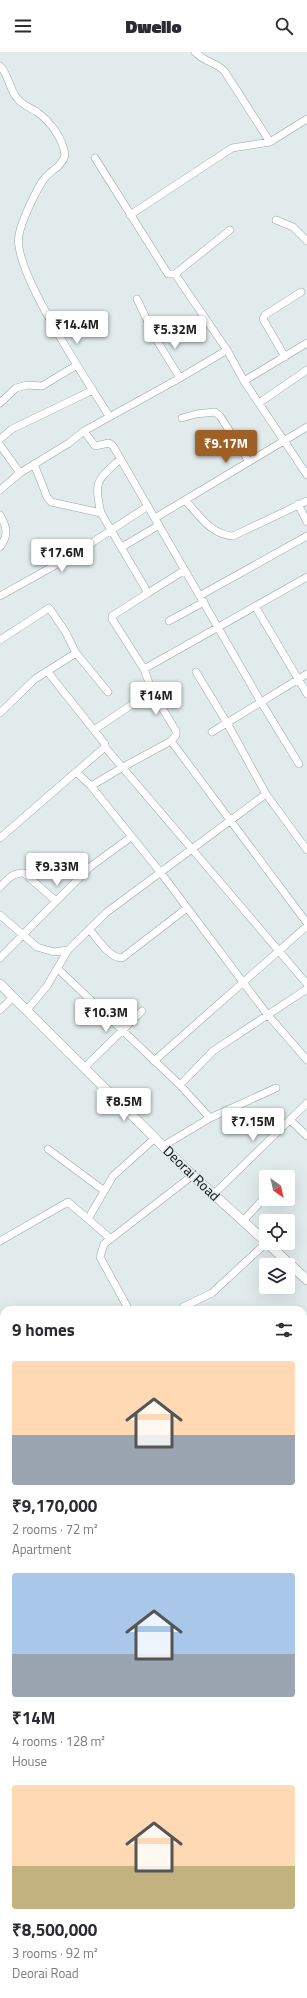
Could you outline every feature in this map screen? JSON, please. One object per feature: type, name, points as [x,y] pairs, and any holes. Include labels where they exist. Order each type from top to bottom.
[{"type":"street","points":[[195,52],[204,61],[219,66],[225,72],[270,142]]},
{"type":"street","points":[[0,66],[5,71],[18,100],[45,118],[61,139],[64,148],[64,160],[42,182],[22,226],[18,243],[20,256],[30,282],[49,319],[109,416]]},
{"type":"street","points":[[130,215],[232,148],[270,142],[307,120]]},
{"type":"street","points":[[95,158],[166,273],[175,274],[230,230]]},
{"type":"street","points":[[276,220],[293,227],[307,241]]},
{"type":"street","points":[[175,274],[227,350],[244,381],[285,440],[307,475]]},
{"type":"street","points":[[285,356],[263,319],[265,315],[301,292]]},
{"type":"street","points":[[137,299],[156,339],[180,378]]},
{"type":"street","points":[[244,381],[307,342]]},
{"type":"street","points":[[0,490],[20,473],[69,443],[84,431],[227,350]]},
{"type":"street","points":[[0,403],[16,388],[27,385],[42,386],[78,365]]},
{"type":"street","points":[[259,403],[307,370]]},
{"type":"street","points":[[0,439],[12,429],[93,390]]},
{"type":"street","points":[[182,418],[196,414],[215,412],[220,416],[249,462]]},
{"type":"street","points":[[155,518],[307,427]]},
{"type":"street","points":[[84,431],[95,446],[109,443],[112,444],[261,702],[299,764]]},
{"type":"street","points":[[0,445],[20,473]]},
{"type":"street","points":[[120,459],[99,479],[96,487],[101,512],[148,592]]},
{"type":"street","points":[[34,464],[47,497],[51,502],[101,512]]},
{"type":"street","points":[[185,500],[213,531],[224,536],[233,536],[307,501]]},
{"type":"street","points":[[298,504],[307,522]]},
{"type":"street","points":[[0,596],[70,557],[148,506]]},
{"type":"street","points":[[0,515],[6,525],[7,535],[0,547]]},
{"type":"street","points":[[122,547],[159,525]]},
{"type":"street","points":[[169,621],[202,599],[307,536]]},
{"type":"street","points":[[91,786],[123,766],[171,741],[176,735],[176,731],[152,691],[144,669],[112,619],[112,616],[148,592],[186,570]]},
{"type":"street","points":[[144,669],[307,577]]},
{"type":"street","points":[[255,606],[307,694]]},
{"type":"street","points":[[0,640],[49,608],[65,631],[76,653],[108,692]]},
{"type":"street","points":[[0,713],[35,679],[76,653]]},
{"type":"street","points":[[47,671],[94,730],[105,747],[194,849],[307,984]]},
{"type":"street","points":[[196,672],[227,723],[266,794],[307,850]]},
{"type":"street","points":[[212,732],[307,674]]},
{"type":"street","points":[[94,730],[152,691]]},
{"type":"street","points":[[171,741],[307,923]]},
{"type":"street","points":[[0,838],[105,747]]},
{"type":"street","points":[[76,772],[91,786],[130,837],[161,873],[267,1014],[307,1060]]},
{"type":"street","points":[[27,1010],[38,998],[58,969],[68,950],[107,912],[194,849],[266,794]]},
{"type":"street","points":[[0,958],[90,867],[130,837]]},
{"type":"street","points":[[0,887],[11,876],[18,872],[24,873],[56,901]]},
{"type":"street","points":[[89,929],[111,954],[116,958],[122,958],[188,908]]},
{"type":"street","points":[[0,915],[37,948],[54,952],[68,950]]},
{"type":"street","points":[[154,1061],[307,926]]},
{"type":"street","points":[[58,969],[180,1085],[210,1118]]},
{"type":"street","name":"Deorai Road","points":[[0,984],[163,1146],[259,1236]]},
{"type":"street","points":[[180,1085],[213,1052],[267,1014],[307,989]]},
{"type":"street","points":[[0,1010],[13,997]]},
{"type":"street","points":[[84,1068],[142,1011]]},
{"type":"street","points":[[163,1146],[210,1118],[276,1088]]},
{"type":"street","points":[[214,1194],[307,1103]]},
{"type":"street","points":[[290,1120],[307,1136]]},
{"type":"street","points":[[88,1219],[103,1190],[113,1176],[155,1138]]},
{"type":"street","points":[[48,1149],[103,1190]]},
{"type":"street","points":[[127,1306],[100,1257],[104,1244],[193,1175]]},
{"type":"street","points":[[0,1241],[68,1202],[111,1239]]},
{"type":"street","points":[[243,1221],[259,1204]]},
{"type":"street","points":[[185,1306],[212,1293],[259,1249]]},
{"type":"street","name":"Deorai Road","points":[[274,1250],[307,1280]]}]
